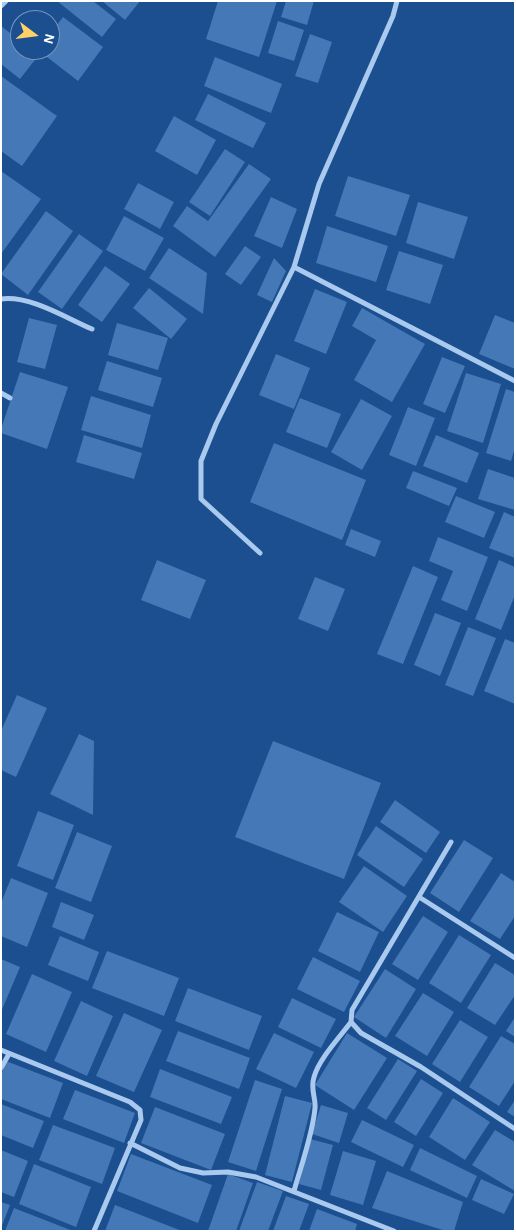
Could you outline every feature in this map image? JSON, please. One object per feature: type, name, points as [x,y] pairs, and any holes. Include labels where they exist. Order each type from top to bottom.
[{"type":"street","points":[[1,6],[6,1]]},
{"type":"street","points":[[260,553],[201,499],[201,461],[216,424],[294,267],[318,184],[393,16],[397,1]]},
{"type":"street","points":[[294,267],[515,381]]},
{"type":"street","points":[[1,299],[9,298],[29,302],[92,329]]},
{"type":"street","points":[[1,393],[10,398]]},
{"type":"street","points":[[294,1191],[313,1120],[315,1105],[312,1093],[318,1067],[351,1022],[352,1010],[451,842]]},
{"type":"street","points":[[419,897],[515,958]]},
{"type":"street","points":[[351,1022],[361,1033],[421,1067],[515,1129]]},
{"type":"street","points":[[1,1050],[130,1102],[140,1110],[141,1120],[94,1231]]},
{"type":"street","points":[[1,1068],[8,1054]]},
{"type":"street","points":[[130,1143],[180,1168],[203,1173],[228,1172],[256,1177],[394,1231]]},
{"type":"building","points":[[57,1],[93,1],[116,19],[102,37]]},
{"type":"building","points":[[102,1],[140,1],[125,20]]},
{"type":"building","points":[[218,1],[277,1],[259,57],[206,39]]},
{"type":"building","points":[[286,1],[314,1],[307,25],[281,17]]},
{"type":"building","points":[[63,17],[103,47],[78,81],[51,60],[60,60],[60,21]]},
{"type":"building","points":[[278,21],[304,30],[294,61],[268,53]]},
{"type":"building","points":[[1,26],[10,33],[10,60],[35,60],[20,79],[1,64]]},
{"type":"building","points":[[310,34],[332,42],[318,83],[295,76]]},
{"type":"building","points":[[215,57],[282,84],[271,113],[204,86]]},
{"type":"building","points":[[1,76],[57,116],[22,166],[1,151]]},
{"type":"building","points":[[208,94],[266,123],[253,148],[195,120]]},
{"type":"building","points":[[174,116],[216,140],[197,175],[155,151]]},
{"type":"building","points":[[225,149],[245,162],[210,216],[189,202]]},
{"type":"building","points":[[249,164],[271,179],[215,257],[173,226],[187,206],[208,221]]},
{"type":"building","points":[[1,171],[41,199],[1,254]]},
{"type":"building","points":[[348,176],[410,195],[396,236],[335,216]]},
{"type":"building","points":[[138,183],[174,202],[160,229],[124,209]]},
{"type":"building","points":[[271,197],[297,209],[282,248],[254,236]]},
{"type":"building","points":[[418,202],[468,217],[454,259],[406,243]]},
{"type":"building","points":[[46,211],[73,231],[28,295],[1,274]]},
{"type":"building","points":[[124,216],[164,238],[145,271],[106,250]]},
{"type":"building","points":[[327,226],[388,246],[376,282],[316,263]]},
{"type":"building","points":[[79,234],[103,251],[62,309],[38,292]]},
{"type":"building","points":[[245,246],[261,257],[241,285],[225,274]]},
{"type":"building","points":[[169,248],[207,273],[203,314],[149,278]]},
{"type":"building","points":[[399,251],[443,265],[430,304],[386,290]]},
{"type":"building","points":[[274,258],[286,271],[272,302],[257,295]]},
{"type":"building","points":[[105,266],[130,284],[102,322],[78,305]]},
{"type":"building","points":[[149,288],[187,319],[171,339],[133,308]]},
{"type":"building","points":[[315,289],[347,302],[326,354],[294,341]]},
{"type":"building","points":[[362,308],[425,344],[392,402],[354,380],[376,340],[352,326]]},
{"type":"building","points":[[495,315],[515,323],[515,369],[479,354]]},
{"type":"building","points":[[29,318],[57,325],[45,369],[17,362]]},
{"type":"building","points":[[117,323],[168,338],[158,370],[108,355]]},
{"type":"building","points":[[276,354],[310,368],[294,409],[259,395]]},
{"type":"building","points":[[442,357],[465,366],[445,413],[423,404]]},
{"type":"building","points":[[107,361],[162,378],[153,407],[98,390]]},
{"type":"building","points":[[20,372],[68,387],[47,449],[1,433]]},
{"type":"building","points":[[466,373],[501,384],[483,443],[447,431]]},
{"type":"building","points":[[506,389],[515,392],[515,448],[511,461],[486,453]]},
{"type":"building","points":[[91,396],[151,415],[142,448],[81,430]]},
{"type":"building","points":[[300,398],[341,414],[327,448],[286,432]]},
{"type":"building","points":[[361,399],[392,416],[362,470],[331,452]]},
{"type":"building","points":[[408,407],[435,418],[416,466],[389,455]]},
{"type":"building","points":[[84,435],[142,453],[134,479],[76,462]]},
{"type":"building","points":[[436,435],[479,453],[467,483],[423,466]]},
{"type":"building","points":[[274,443],[366,480],[342,540],[250,502]]},
{"type":"building","points":[[488,469],[515,478],[515,510],[478,499]]},
{"type":"building","points":[[413,471],[457,488],[449,506],[406,488]]},
{"type":"building","points":[[456,496],[495,512],[484,538],[445,522]]},
{"type":"building","points":[[504,512],[515,517],[515,558],[489,548]]},
{"type":"building","points":[[351,529],[381,541],[375,557],[345,545]]},
{"type":"building","points":[[438,537],[488,557],[467,611],[441,600],[453,571],[429,561]]},
{"type":"building","points":[[157,560],[206,580],[190,619],[141,600]]},
{"type":"building","points":[[499,560],[515,567],[515,595],[501,630],[475,619]]},
{"type":"building","points":[[413,566],[438,577],[403,664],[377,654]]},
{"type":"building","points":[[315,577],[345,589],[328,631],[298,619]]},
{"type":"building","points":[[435,613],[461,623],[440,676],[414,665]]},
{"type":"building","points":[[468,627],[496,638],[473,696],[445,685]]},
{"type":"building","points":[[505,639],[515,643],[515,704],[484,691]]},
{"type":"building","points":[[17,695],[47,708],[16,777],[1,770],[1,731]]},
{"type":"building","points":[[79,734],[94,741],[93,815],[50,794]]},
{"type":"building","points":[[273,741],[381,783],[344,879],[235,837]]},
{"type":"building","points":[[395,800],[440,832],[426,853],[380,822]]},
{"type":"building","points":[[38,811],[74,825],[53,880],[17,866]]},
{"type":"building","points":[[376,826],[423,859],[404,887],[357,855]]},
{"type":"building","points":[[77,832],[112,846],[91,902],[55,888]]},
{"type":"building","points":[[464,840],[493,858],[459,912],[430,893]]},
{"type":"building","points":[[364,866],[407,896],[383,932],[339,902]]},
{"type":"building","points":[[501,873],[515,882],[515,916],[500,939],[470,921]]},
{"type":"building","points":[[11,878],[48,893],[27,947],[1,936],[1,903]]},
{"type":"building","points":[[61,902],[94,915],[84,940],[52,927]]},
{"type":"building","points":[[337,912],[379,932],[360,972],[318,951]]},
{"type":"building","points":[[423,916],[448,932],[418,980],[392,964]]},
{"type":"building","points":[[459,935],[491,955],[461,1003],[429,983]]},
{"type":"building","points":[[60,936],[99,952],[88,981],[48,965]]},
{"type":"building","points":[[107,951],[179,978],[164,1016],[92,988]]},
{"type":"building","points":[[313,957],[360,981],[344,1012],[297,989]]},
{"type":"building","points":[[1,959],[20,967],[1,1012]]},
{"type":"building","points":[[495,963],[515,975],[515,995],[495,1025],[467,1008]]},
{"type":"building","points":[[385,969],[416,989],[386,1038],[354,1017]]},
{"type":"building","points":[[32,974],[72,992],[46,1052],[6,1034]]},
{"type":"building","points":[[188,988],[262,1016],[249,1050],[175,1021]]},
{"type":"building","points":[[423,993],[454,1012],[427,1056],[395,1036]]},
{"type":"building","points":[[292,998],[336,1019],[321,1048],[278,1027]]},
{"type":"building","points":[[81,1001],[113,1016],[87,1076],[54,1061]]},
{"type":"building","points":[[124,1013],[162,1030],[134,1092],[96,1076]]},
{"type":"building","points":[[515,1017],[515,1037],[506,1031]]},
{"type":"building","points":[[460,1020],[488,1037],[460,1082],[432,1064]]},
{"type":"building","points":[[178,1031],[250,1058],[239,1089],[166,1061]]},
{"type":"building","points":[[274,1033],[314,1052],[296,1088],[256,1069]]},
{"type":"building","points":[[347,1033],[387,1058],[354,1110],[315,1085]]},
{"type":"building","points":[[501,1036],[515,1044],[515,1081],[499,1106],[469,1087]]},
{"type":"building","points":[[398,1059],[417,1071],[386,1120],[367,1108]]},
{"type":"building","points":[[6,1061],[63,1083],[50,1118],[1,1099],[1,1075]]},
{"type":"building","points":[[160,1069],[232,1097],[221,1124],[150,1097]]},
{"type":"building","points":[[421,1079],[443,1093],[416,1136],[394,1122]]},
{"type":"building","points":[[255,1080],[282,1089],[256,1171],[228,1162]]},
{"type":"building","points":[[75,1090],[135,1113],[124,1143],[63,1119]]},
{"type":"building","points":[[285,1096],[312,1103],[292,1182],[265,1175]]},
{"type":"building","points":[[453,1098],[490,1122],[465,1160],[429,1137]]},
{"type":"building","points":[[515,1100],[515,1117],[507,1112]]},
{"type":"building","points":[[1,1104],[44,1121],[33,1148],[1,1135]]},
{"type":"building","points":[[321,1105],[348,1113],[339,1143],[312,1134]]},
{"type":"building","points":[[155,1107],[225,1134],[211,1170],[141,1143]]},
{"type":"building","points":[[362,1120],[414,1145],[403,1167],[351,1142]]},
{"type":"building","points":[[53,1125],[115,1148],[102,1184],[39,1160]]},
{"type":"building","points":[[495,1130],[515,1142],[515,1191],[472,1165]]},
{"type":"building","points":[[310,1139],[333,1145],[321,1190],[299,1184]]},
{"type":"building","points":[[420,1148],[477,1176],[467,1198],[410,1170]]},
{"type":"building","points":[[1,1150],[28,1161],[14,1197],[1,1192]]},
{"type":"building","points":[[343,1151],[376,1161],[363,1205],[330,1195]]},
{"type":"building","points":[[131,1154],[212,1185],[198,1223],[117,1191]]},
{"type":"building","points":[[34,1164],[91,1187],[76,1227],[19,1204]]},
{"type":"building","points":[[387,1171],[463,1202],[454,1231],[446,1231],[372,1208]]},
{"type":"building","points":[[228,1174],[253,1183],[236,1231],[208,1231]]},
{"type":"building","points":[[481,1179],[514,1194],[504,1214],[472,1200]]},
{"type":"building","points":[[257,1182],[283,1191],[268,1231],[239,1231]]},
{"type":"building","points":[[286,1196],[309,1204],[299,1231],[273,1231]]},
{"type":"building","points":[[1,1202],[10,1205],[1,1228]]},
{"type":"building","points":[[115,1205],[182,1231],[105,1231]]},
{"type":"building","points":[[14,1208],[73,1231],[5,1231]]},
{"type":"building","points":[[317,1209],[357,1224],[355,1231],[309,1231]]}]
